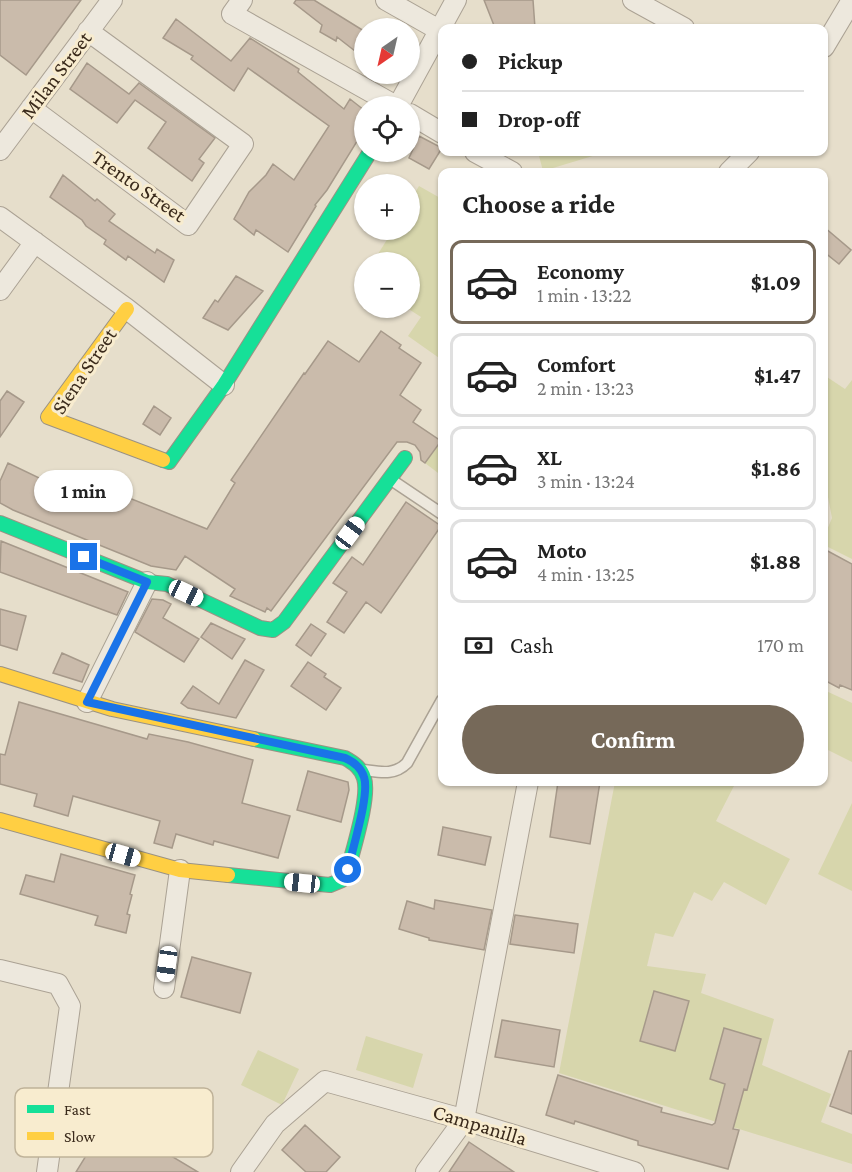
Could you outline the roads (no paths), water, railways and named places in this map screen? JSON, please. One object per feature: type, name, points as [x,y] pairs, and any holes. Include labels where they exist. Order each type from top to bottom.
[{"type":"street","name":"Milan Street","points":[[0,150],[112,0]]},
{"type":"street","points":[[242,0],[232,14],[379,96]]},
{"type":"street","points":[[386,0],[438,29]]},
{"type":"street","points":[[442,24],[456,0]]},
{"type":"street","points":[[828,40],[852,0]]},
{"type":"street","points":[[636,1],[677,24]]},
{"type":"street","name":"Trento Street","points":[[31,108],[188,225],[243,144],[88,31]]},
{"type":"street","points":[[403,96],[438,32]]},
{"type":"street","points":[[420,120],[438,131]]},
{"type":"street","points":[[482,156],[505,168]]},
{"type":"street","points":[[733,168],[745,156]]},
{"type":"street","points":[[0,217],[127,309],[224,385],[364,162]]},
{"type":"street","points":[[0,290],[35,242]]},
{"type":"street","name":"Siena Street","points":[[127,309],[48,417],[170,462],[224,385]]},
{"type":"street","points":[[0,523],[147,582],[167,584],[260,628],[273,630],[284,622],[405,458]]},
{"type":"street","points":[[87,702],[147,582]]},
{"type":"street","points":[[0,674],[87,702],[345,758],[354,762],[361,770],[366,792],[348,870],[342,880],[323,885],[180,870],[0,820]]},
{"type":"street","points":[[426,1172],[464,1120],[527,786]]},
{"type":"street","points":[[164,988],[180,870]]},
{"type":"street","points":[[0,970],[58,984],[70,1006],[59,1088]]},
{"type":"street","name":"Campanilla","points":[[240,1172],[275,1124],[325,1081],[464,1120],[598,1167],[634,1172]]},
{"type":"street","points":[[47,1172],[49,1157]]},
{"type":"lane","points":[[390,479],[438,511]]},
{"type":"lane","points":[[361,770],[391,773],[403,768],[438,707]]}]
